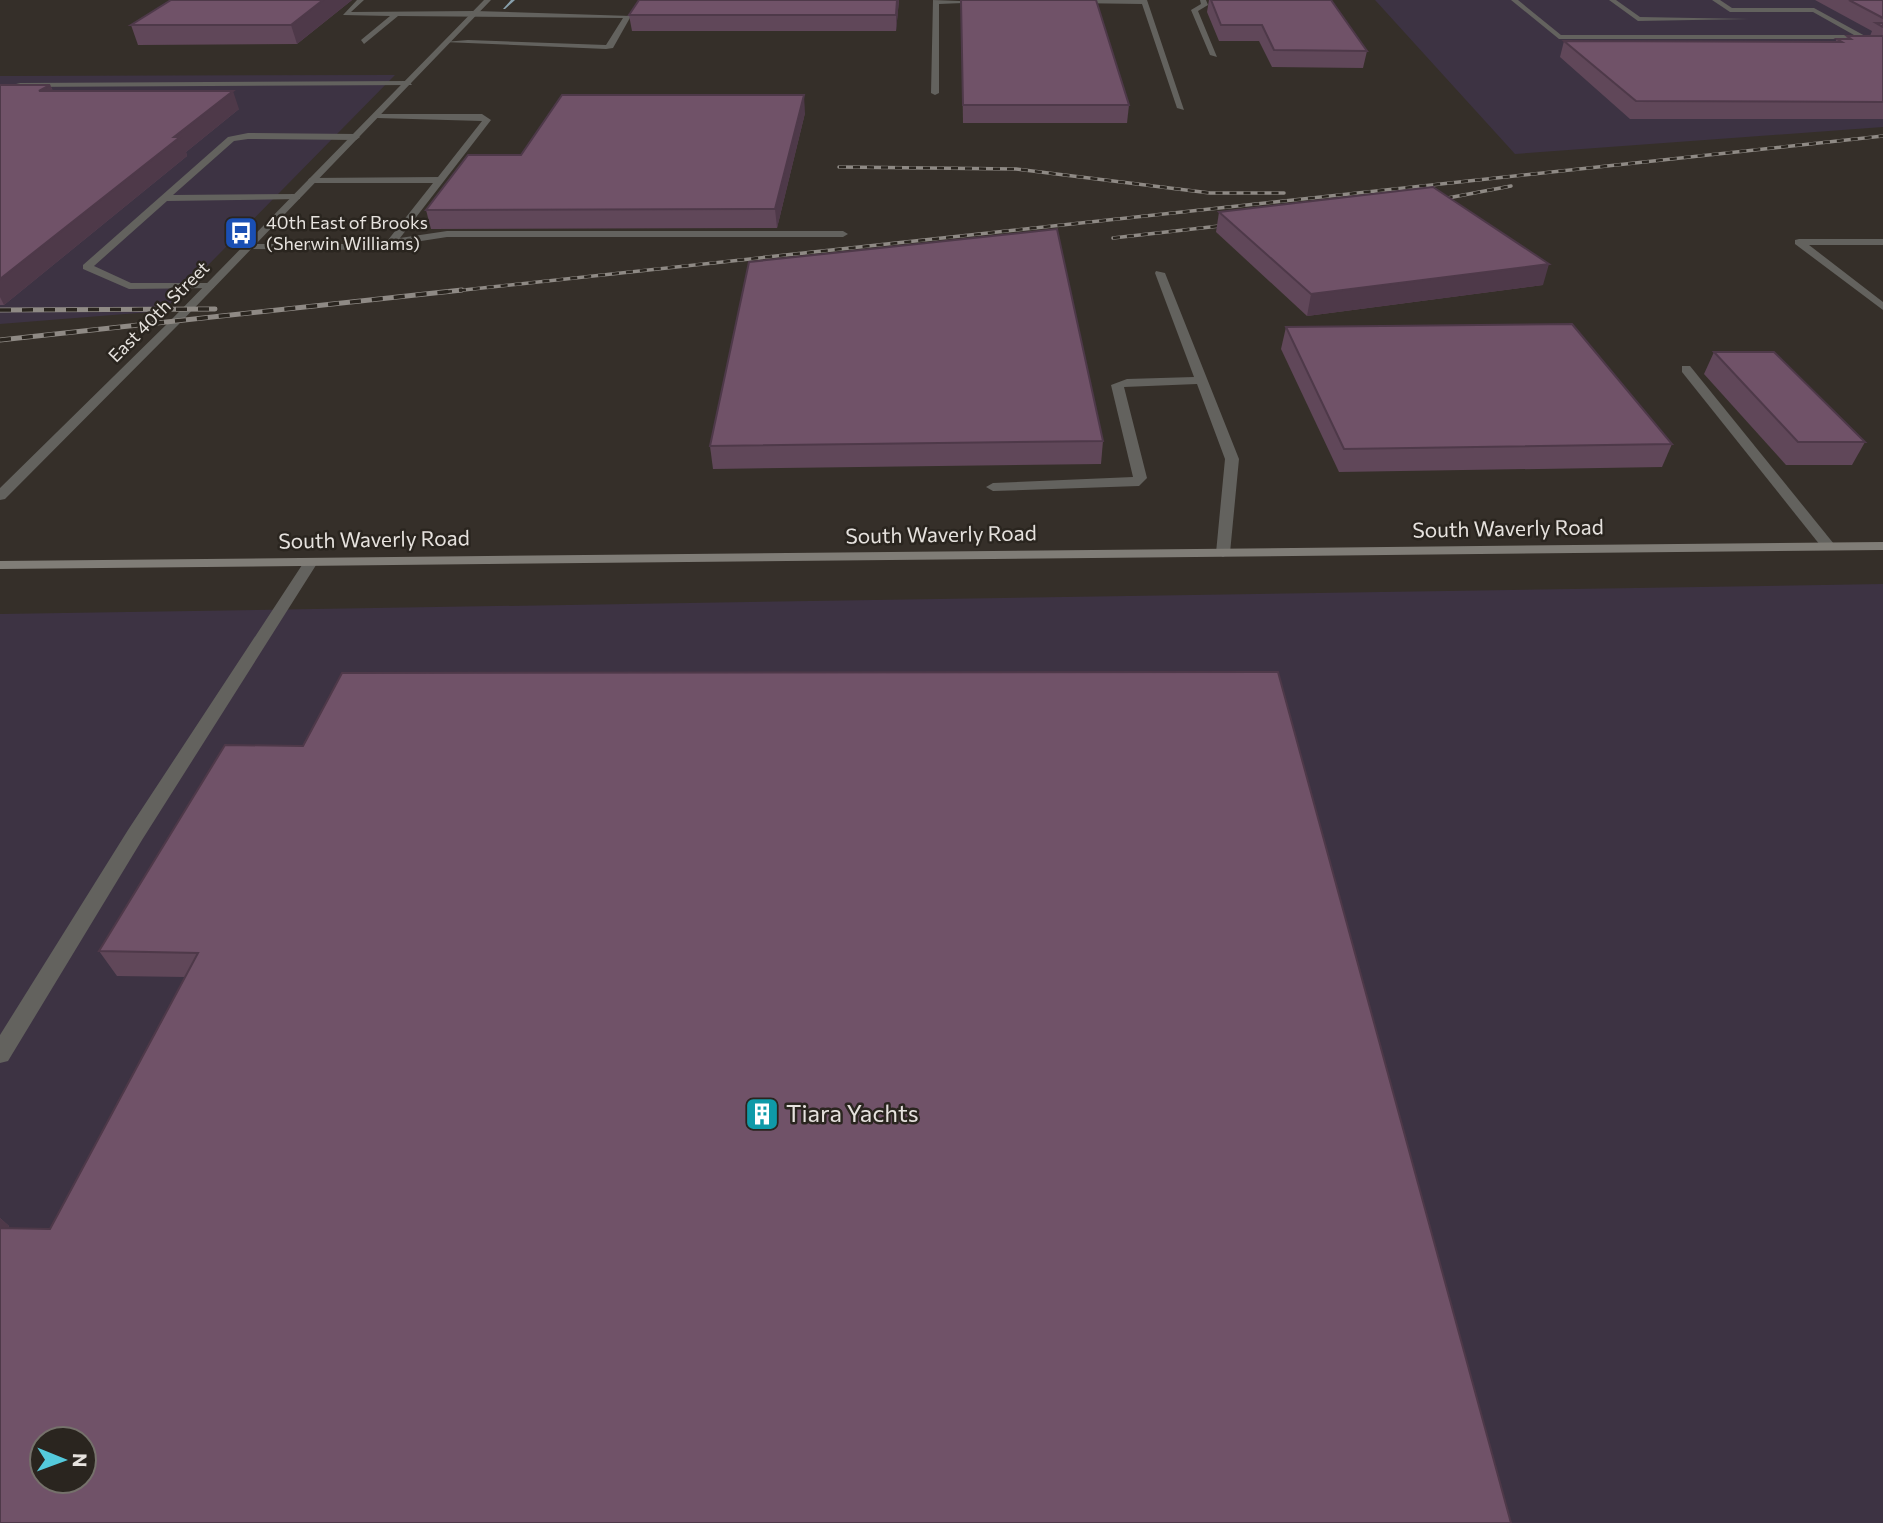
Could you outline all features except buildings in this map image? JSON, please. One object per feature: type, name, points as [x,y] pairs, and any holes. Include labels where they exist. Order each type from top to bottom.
[{"type":"main road","name":"South Waverly Road","points":[[0,565],[1883,546]]},
{"type":"street","points":[[361,0],[345,14],[628,16],[610,46],[606,47],[558,49],[512,42],[448,42]]},
{"type":"street","name":"East 40th Street","points":[[0,496],[410,83],[488,0]]},
{"type":"street","points":[[1203,0],[1205,5],[1194,10],[1214,54]]},
{"type":"street","points":[[1514,0],[1559,37],[1863,37],[1814,10],[1730,10]]},
{"type":"street","points":[[1612,0],[1638,19],[1746,19]]},
{"type":"street","points":[[1715,0],[1773,37]]},
{"type":"street","points":[[935,93],[936,1],[991,2]]},
{"type":"street","points":[[1061,2],[1144,1],[1181,108]]},
{"type":"street","points":[[364,42],[397,13]]},
{"type":"street","points":[[0,90],[20,85],[410,83]]},
{"type":"street","points":[[377,116],[487,118],[392,242]]},
{"type":"street","points":[[210,286],[129,286],[87,267],[231,139],[248,136],[356,137]]},
{"type":"street","points":[[313,180],[440,180]]},
{"type":"street","points":[[164,198],[297,197]]},
{"type":"street","points":[[247,247],[363,247],[447,234],[843,234]]},
{"type":"street","points":[[1883,242],[1799,242],[1883,307]]},
{"type":"street","points":[[1160,273],[1232,459],[1223,553]]},
{"type":"street","points":[[1686,369],[1829,547]]},
{"type":"street","points":[[993,487],[1135,483],[1140,478],[1116,385],[1201,380]]},
{"type":"street","points":[[0,1054],[135,835],[311,562]]},
{"type":"shaded area","points":[[1375,0],[1883,0],[1883,127],[1515,154]]},
{"type":"shaded area","points":[[395,75],[163,311],[0,324],[0,76]]},
{"type":"shaded area","points":[[1883,584],[1883,1523],[0,1523],[0,614]]},
{"type":"waterway","points":[[504,8],[513,0]]},
{"type":"railway","points":[[445,292],[1883,136]]},
{"type":"railway","points":[[839,167],[1016,169],[1210,193],[1284,193]]},
{"type":"railway","points":[[1432,201],[1511,186]]},
{"type":"railway","points":[[1113,238],[1237,224]]},
{"type":"railway","points":[[0,340],[462,290]]},
{"type":"railway","points":[[0,310],[215,309]]},
{"type":"place","name":"40th East of Brooks (Sherwin Williams)","points":[[241,233]]},
{"type":"place","name":"Tiara Yachts","points":[[762,1114]]}]
